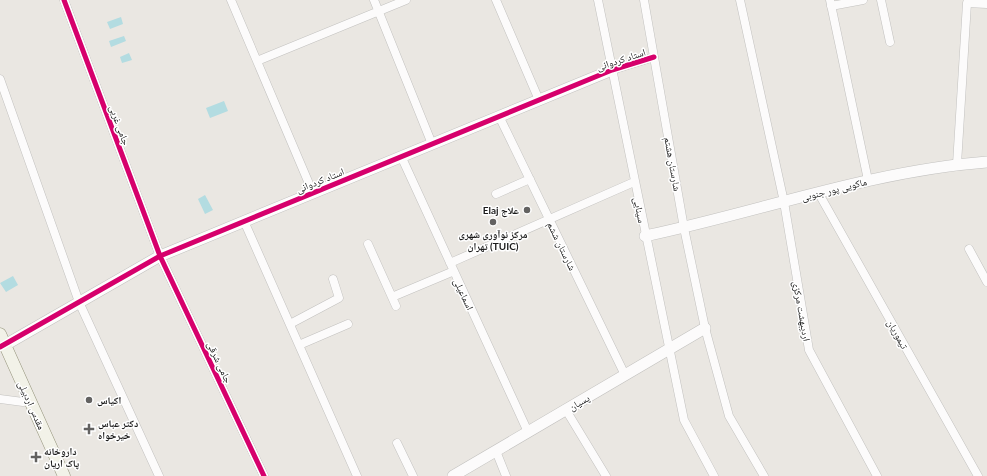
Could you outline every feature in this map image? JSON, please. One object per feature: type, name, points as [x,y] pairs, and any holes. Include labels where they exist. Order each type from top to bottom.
[{"type":"main road","name":"مقدس اردبیلی","points":[[1,344],[64,476]]},
{"type":"main road","name":"مقدس اردبیلی","points":[[27,401],[57,476]]},
{"type":"street","name":"جامی غربی","points":[[64,0],[160,256]]},
{"type":"street","points":[[231,0],[313,193]]},
{"type":"street","points":[[374,0],[432,144]]},
{"type":"street","points":[[257,61],[406,0]]},
{"type":"street","points":[[496,0],[539,100]]},
{"type":"street","name":"سینایی","points":[[598,0],[668,350],[684,420],[714,476]]},
{"type":"street","name":"شارستان هشتم","points":[[644,0],[684,228],[705,328],[729,416],[764,476]]},
{"type":"street","name":"اردیبهشت مرکزی","points":[[740,0],[784,202],[809,350],[876,476]]},
{"type":"street","points":[[863,0],[830,3],[868,180]]},
{"type":"street","points":[[881,0],[890,42]]},
{"type":"street","points":[[957,164],[966,3],[987,4]]},
{"type":"street","name":"استاد کردوانی","points":[[1,344],[160,256],[612,70],[654,58]]},
{"type":"street","points":[[0,80],[79,302],[159,476]]},
{"type":"street","name":"شارستان ششم","points":[[499,116],[625,375]]},
{"type":"street","name":"اسماعیلی","points":[[401,156],[528,432]]},
{"type":"street","name":"ماکویی‌ پور جنوبی","points":[[645,236],[684,228],[868,180],[957,164],[987,162]]},
{"type":"street","points":[[496,194],[530,179]]},
{"type":"street","points":[[392,297],[549,219],[634,182]]},
{"type":"street","name":"تیموریان","points":[[818,192],[978,476]]},
{"type":"street","points":[[244,221],[357,476]]},
{"type":"street","points":[[368,244],[396,306]]},
{"type":"street","points":[[969,249],[987,282]]},
{"type":"street","name":"جامی شرقی","points":[[160,256],[264,476]]},
{"type":"street","points":[[290,324],[339,298],[333,279]]},
{"type":"street","points":[[299,345],[348,324]]},
{"type":"street","name":"پسیان","points":[[453,476],[705,328]]},
{"type":"street","points":[[0,399],[27,401]]},
{"type":"street","points":[[566,410],[606,476]]},
{"type":"street","points":[[397,443],[413,476]]},
{"type":"street","points":[[496,451],[506,476]]},
{"type":"water","points":[[121,17],[123,24],[110,29],[107,22]]},
{"type":"water","points":[[124,36],[126,41],[111,47],[109,41]]},
{"type":"water","points":[[129,53],[132,60],[122,63],[120,57]]},
{"type":"water","points":[[224,101],[228,111],[210,118],[206,108]]},
{"type":"water","points":[[205,195],[213,210],[205,214],[198,199]]},
{"type":"water","points":[[13,276],[18,285],[6,292],[0,283]]},
{"type":"cycle path","points":[[64,0],[160,256],[264,476]]},
{"type":"cycle path","points":[[0,347],[160,256],[612,70],[654,57]]},
{"type":"place","name":"Elaj علاج","points":[[527,210]]},
{"type":"place","name":"مرکز نوآوری شهری تهران (TUIC)","points":[[493,222]]},
{"type":"place","name":"اکیاس","points":[[89,400]]},
{"type":"place","name":"دکتر عباس خیرخواه","points":[[89,429]]},
{"type":"place","name":"داروخانه پاک اریان","points":[[36,457]]}]
